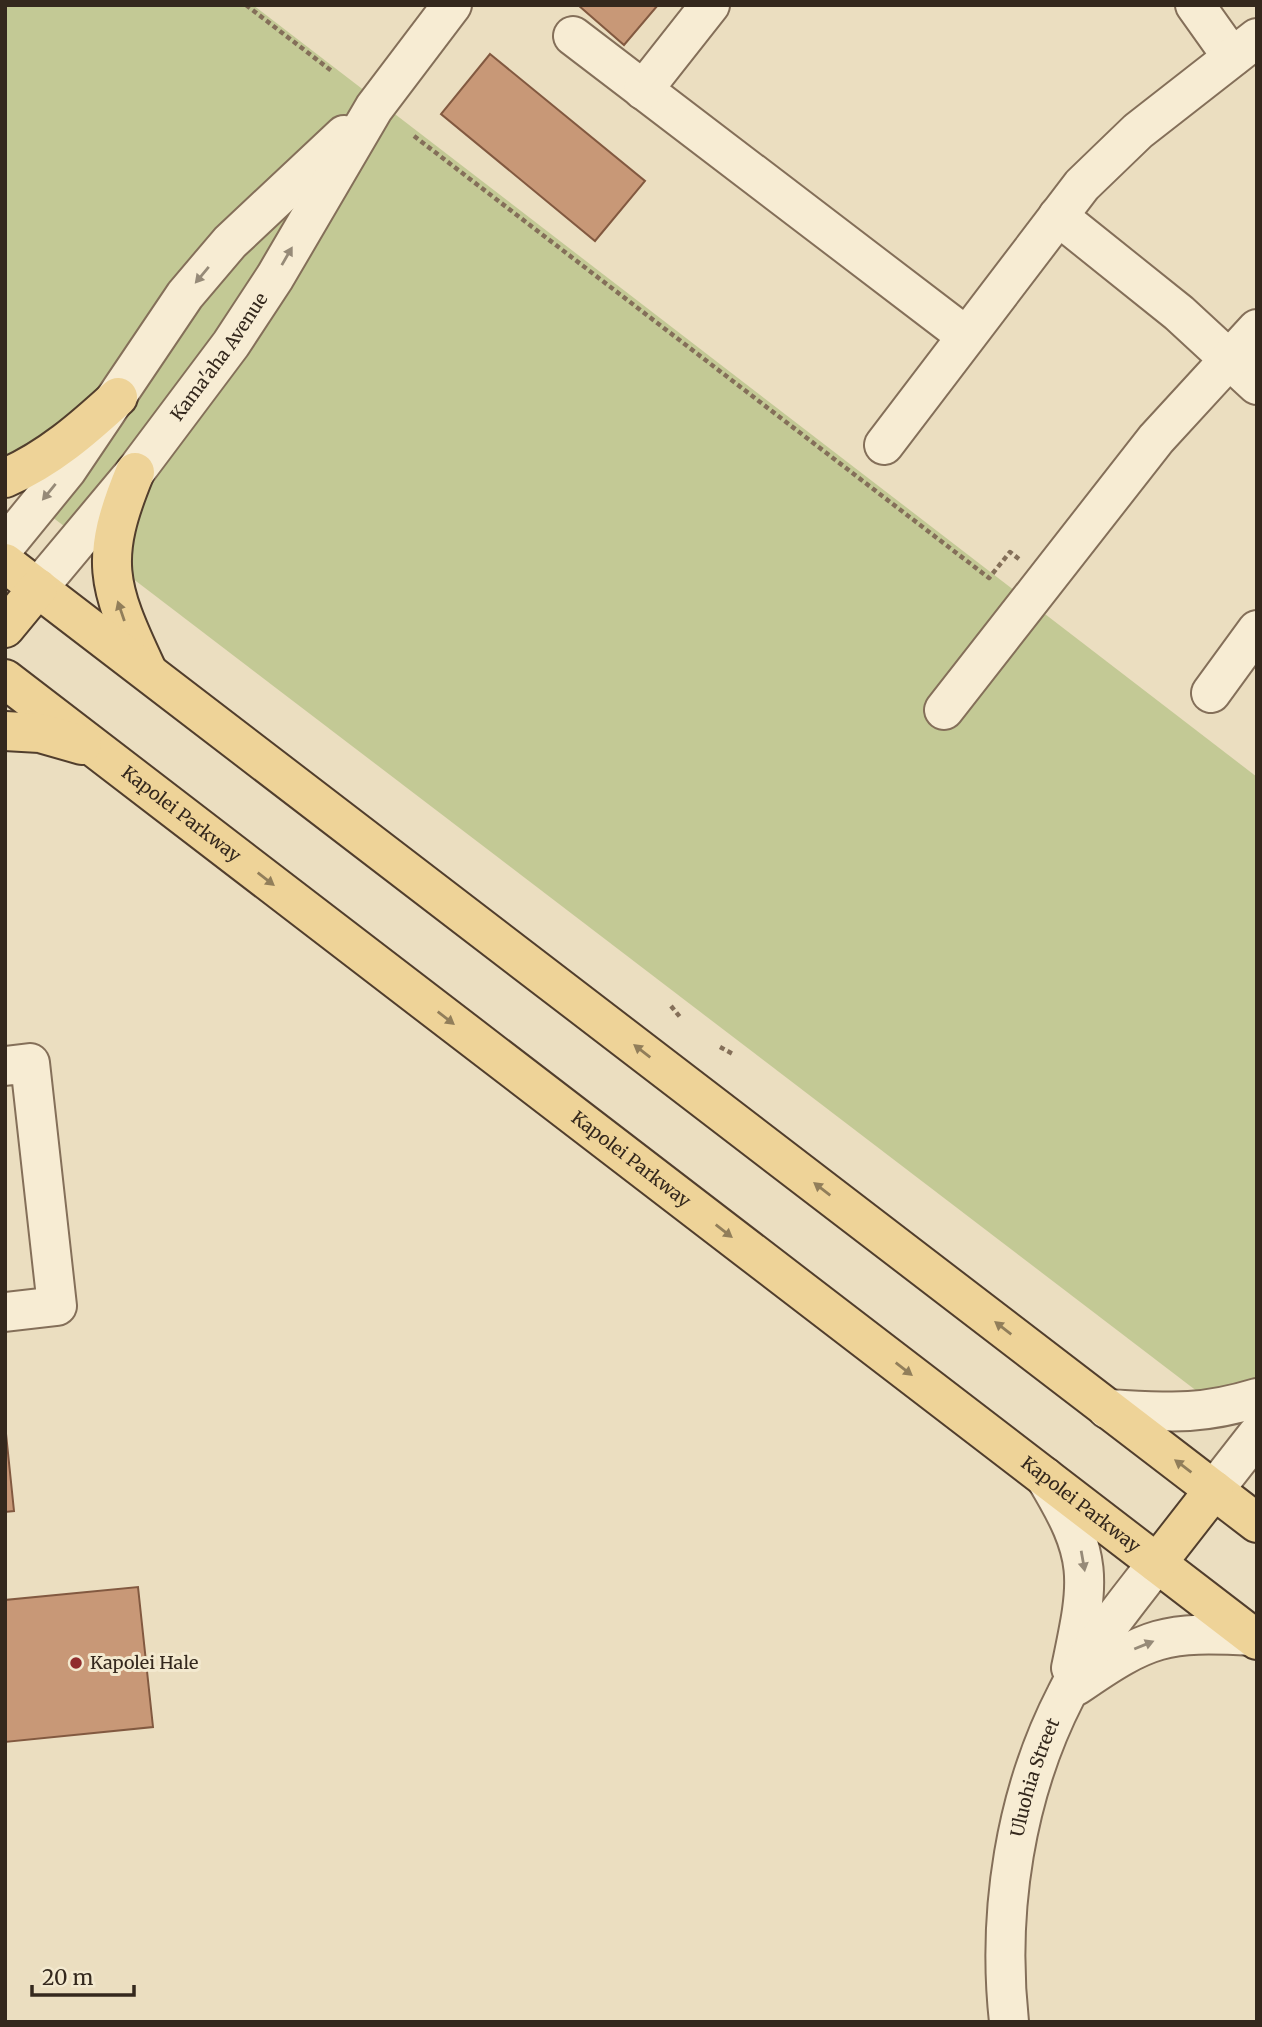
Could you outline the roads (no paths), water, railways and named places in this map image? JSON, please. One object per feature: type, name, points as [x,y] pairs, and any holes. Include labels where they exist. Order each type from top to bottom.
[{"type":"main road","points":[[5,478],[30,467],[67,442],[118,397]]},
{"type":"main road","points":[[135,472],[116,522],[110,565],[122,617],[149,673]]},
{"type":"main road","points":[[5,563],[1257,1523]]},
{"type":"main road","points":[[5,628],[38,588]]},
{"type":"main road","name":"Kapolei Parkway","points":[[5,679],[1254,1638]]},
{"type":"main road","points":[[5,731],[40,733],[95,748]]},
{"type":"main road","points":[[1157,1563],[1214,1490]]},
{"type":"street","name":"Kama'aha Avenue","points":[[38,588],[135,472],[231,344],[275,277],[374,108],[452,5]]},
{"type":"street","points":[[643,90],[710,5]]},
{"type":"street","points":[[884,446],[1058,216],[1109,157],[1244,47],[1195,5]]},
{"type":"street","points":[[573,36],[966,336]]},
{"type":"street","name":"Kama'aha Avenue","points":[[5,546],[67,470],[185,295],[230,242],[374,108]]},
{"type":"street","points":[[1058,216],[1179,313],[1257,385]]},
{"type":"street","points":[[944,710],[1156,439],[1227,358],[1257,329]]},
{"type":"street","points":[[1211,693],[1257,630]]},
{"type":"street","points":[[5,1066],[30,1063],[57,1306],[5,1312]]},
{"type":"street","points":[[1107,1409],[1185,1414],[1212,1411],[1257,1398]]},
{"type":"street","points":[[1214,1490],[1257,1435]]},
{"type":"street","points":[[1045,1477],[1071,1521],[1082,1550],[1086,1581],[1083,1613],[1066,1694]]},
{"type":"street","name":"Uluohia Street","points":[[1009,2022],[1004,1945],[1022,1815],[1043,1746],[1066,1694],[1101,1637],[1157,1563]]},
{"type":"street","points":[[1066,1694],[1144,1643],[1195,1633],[1254,1638]]},
{"type":"place","name":"Kapolei Hale","points":[[76,1663]]}]
